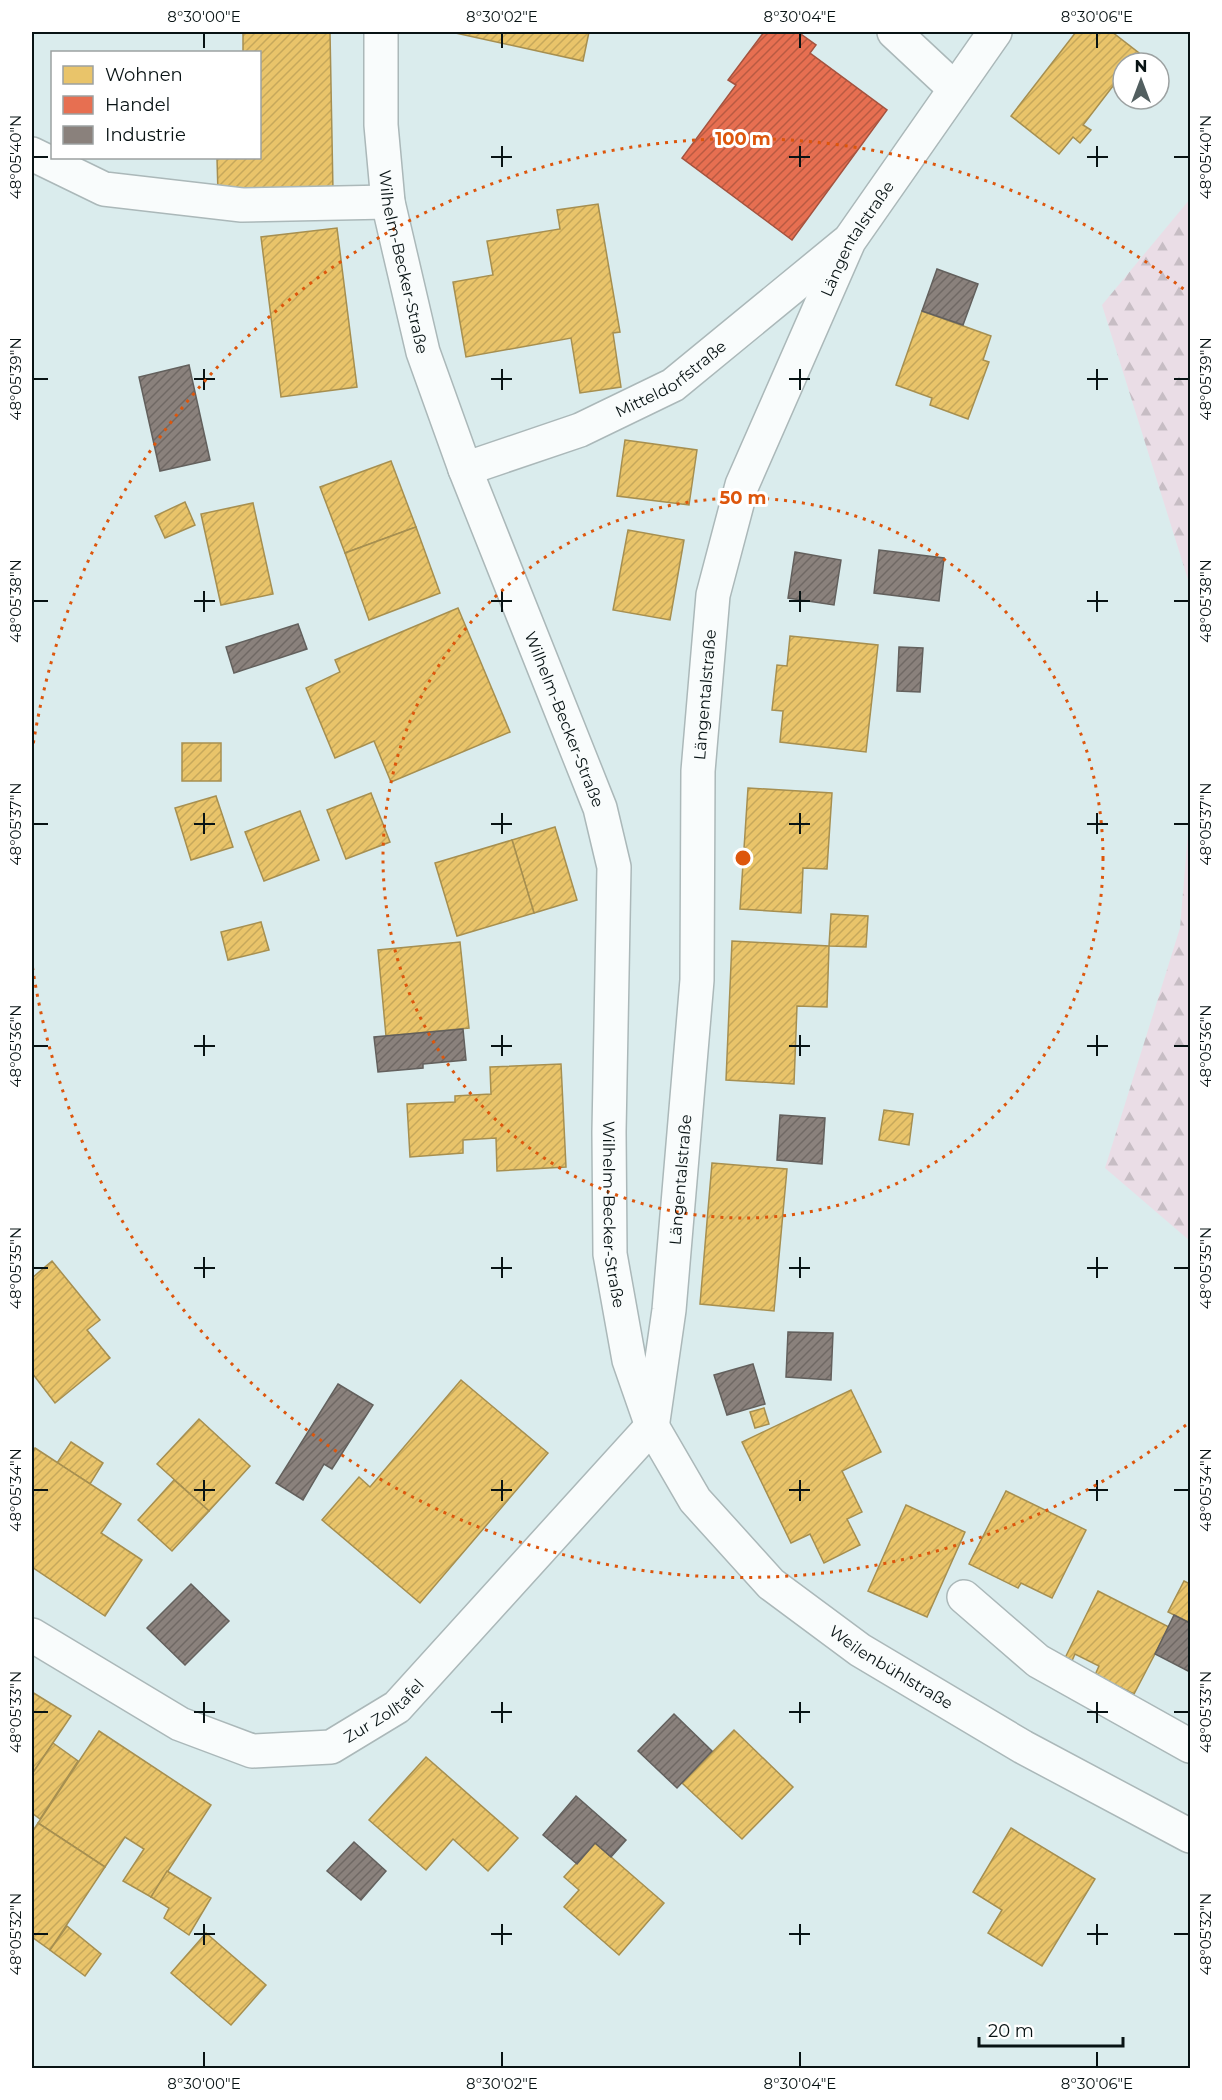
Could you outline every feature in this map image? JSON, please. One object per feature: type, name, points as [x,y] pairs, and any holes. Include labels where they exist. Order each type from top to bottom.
[{"type":"street","name":"Wilhelm-Becker-Straße","points":[[381,32],[381,125],[388,202],[423,352],[465,469],[600,808],[614,867],[609,1132],[610,1254],[629,1360],[652,1426]]},
{"type":"street","points":[[894,32],[954,88]]},
{"type":"street","name":"Längentalstraße","points":[[652,1426],[669,1310],[697,980],[698,771],[713,595],[742,485],[849,241],[995,32]]},
{"type":"street","points":[[32,154],[104,189],[242,205],[388,202]]},
{"type":"street","name":"Mitteldorfstraße","points":[[465,469],[580,430],[673,384],[849,241]]},
{"type":"street","name":"Zur Zolltafel","points":[[32,1635],[180,1724],[252,1751],[331,1748],[397,1707],[652,1426]]},
{"type":"street","name":"Weilenbühlstraße","points":[[652,1426],[695,1500],[771,1584],[870,1656],[1023,1747],[1191,1836]]},
{"type":"street","points":[[964,1597],[1038,1661],[1191,1746]]},
{"type":"green space","points":[[1190,199],[1190,586],[1102,305]]},
{"type":"green space","points":[[1190,809],[1190,1241],[1105,1168],[1180,928]]},
{"type":"building: Wohnen","points":[[243,32],[330,32],[333,191],[218,193],[217,159],[261,159],[261,51],[243,51]]},
{"type":"building: Wohnen","points":[[451,32],[589,32],[583,61]]},
{"type":"building: Wohnen","points":[[1076,32],[1112,32],[1136,51],[1111,51],[1111,89],[1083,125],[1091,130],[1080,143],[1073,137],[1059,154],[1011,116]]},
{"type":"building: Wohnen","points":[[598,204],[620,332],[613,333],[621,387],[580,393],[571,338],[466,357],[453,282],[493,275],[487,241],[560,229],[557,210]]},
{"type":"building: Wohnen","points":[[337,228],[357,387],[281,397],[261,237]]},
{"type":"building: Wohnen","points":[[922,311],[991,336],[983,360],[989,362],[968,419],[930,405],[932,398],[896,385]]},
{"type":"building: Wohnen","points":[[625,440],[697,450],[689,505],[617,496]]},
{"type":"building: Wohnen","points":[[391,461],[416,527],[345,553],[320,487]]},
{"type":"building: Wohnen","points":[[185,502],[195,525],[165,538],[155,516]]},
{"type":"building: Wohnen","points":[[253,503],[273,594],[221,605],[201,514]]},
{"type":"building: Wohnen","points":[[416,527],[440,593],[369,620],[345,553]]},
{"type":"building: Wohnen","points":[[628,530],[684,540],[670,620],[613,610]]},
{"type":"building: Wohnen","points":[[458,608],[510,732],[391,782],[374,741],[335,758],[306,688],[340,672],[335,660]]},
{"type":"building: Wohnen","points":[[790,636],[878,645],[866,752],[780,742],[783,711],[772,710],[777,665],[787,666]]},
{"type":"building: Wohnen","points":[[182,743],[221,743],[221,781],[182,781]]},
{"type":"building: Wohnen","points":[[748,788],[832,793],[827,869],[803,868],[801,913],[740,909]]},
{"type":"building: Wohnen","points":[[371,793],[390,842],[346,859],[327,810]]},
{"type":"building: Wohnen","points":[[216,796],[233,847],[191,860],[175,808]]},
{"type":"building: Wohnen","points":[[300,811],[319,860],[264,881],[245,832]]},
{"type":"building: Wohnen","points":[[555,827],[577,900],[534,913],[512,840]]},
{"type":"building: Wohnen","points":[[512,840],[534,913],[457,936],[435,863]]},
{"type":"building: Wohnen","points":[[831,914],[868,916],[866,947],[829,946]]},
{"type":"building: Wohnen","points":[[261,922],[269,950],[228,960],[221,932]]},
{"type":"building: Wohnen","points":[[732,941],[829,946],[827,1007],[797,1006],[794,1084],[726,1080]]},
{"type":"building: Wohnen","points":[[460,942],[469,1028],[386,1036],[378,950]]},
{"type":"building: Wohnen","points":[[561,1064],[566,1167],[497,1171],[496,1138],[463,1140],[463,1153],[410,1157],[407,1104],[455,1102],[455,1096],[491,1094],[490,1067]]},
{"type":"building: Wohnen","points":[[884,1110],[913,1114],[909,1145],[879,1140]]},
{"type":"building: Wohnen","points":[[712,1163],[787,1169],[774,1311],[700,1304]]},
{"type":"building: Wohnen","points":[[52,1261],[100,1320],[87,1330],[110,1358],[55,1403],[32,1373],[32,1278]]},
{"type":"building: Wohnen","points":[[461,1380],[548,1453],[420,1603],[322,1520],[359,1477],[370,1487]]},
{"type":"building: Wohnen","points":[[851,1390],[881,1452],[842,1471],[862,1512],[847,1519],[860,1545],[824,1563],[810,1534],[791,1543],[742,1442]]},
{"type":"building: Wohnen","points":[[764,1408],[769,1424],[755,1428],[750,1412]]},
{"type":"building: Wohnen","points":[[199,1419],[250,1466],[209,1511],[157,1464]]},
{"type":"building: Wohnen","points":[[71,1442],[103,1463],[90,1484],[57,1463]]},
{"type":"building: Wohnen","points":[[35,1448],[121,1504],[101,1533],[142,1560],[105,1616],[32,1567],[32,1453]]},
{"type":"building: Wohnen","points":[[174,1480],[209,1511],[172,1551],[138,1520]]},
{"type":"building: Wohnen","points":[[1006,1491],[1086,1530],[1052,1598],[1021,1583],[1018,1588],[969,1564]]},
{"type":"building: Wohnen","points":[[906,1505],[965,1532],[927,1617],[868,1591]]},
{"type":"building: Wohnen","points":[[1184,1581],[1190,1584],[1190,1623],[1168,1612]]},
{"type":"building: Wohnen","points":[[1098,1591],[1169,1627],[1134,1694],[1095,1675],[1099,1666],[1075,1654],[1071,1663],[1064,1660]]},
{"type":"building: Wohnen","points":[[32,1692],[71,1716],[32,1774]]},
{"type":"building: Wohnen","points":[[734,1730],[793,1787],[742,1839],[682,1783]]},
{"type":"building: Wohnen","points":[[99,1731],[211,1805],[151,1897],[123,1881],[144,1849],[125,1837],[105,1867],[38,1823]]},
{"type":"building: Wohnen","points":[[53,1743],[78,1761],[40,1819],[32,1813],[32,1774]]},
{"type":"building: Wohnen","points":[[426,1757],[518,1838],[488,1871],[453,1839],[426,1870],[369,1820]]},
{"type":"building: Wohnen","points":[[38,1823],[105,1867],[50,1950],[32,1937],[32,1832]]},
{"type":"building: Wohnen","points":[[1011,1828],[1095,1879],[1042,1966],[988,1933],[1002,1910],[973,1892]]},
{"type":"building: Wohnen","points":[[595,1843],[664,1903],[619,1955],[564,1907],[579,1890],[564,1877]]},
{"type":"building: Wohnen","points":[[167,1871],[211,1898],[189,1935],[164,1918],[169,1908],[151,1897]]},
{"type":"building: Wohnen","points":[[67,1926],[101,1954],[85,1976],[50,1950]]},
{"type":"building: Wohnen","points":[[206,1933],[266,1985],[231,2025],[171,1973]]},
{"type":"building: Handel","points":[[764,32],[798,32],[816,45],[810,53],[887,110],[792,240],[682,158],[736,85],[728,80]]},
{"type":"building: Industrie","points":[[937,269],[978,284],[963,325],[922,311]]},
{"type":"building: Industrie","points":[[189,365],[210,460],[160,471],[139,377]]},
{"type":"building: Industrie","points":[[879,550],[944,558],[939,601],[874,593]]},
{"type":"building: Industrie","points":[[795,552],[841,560],[834,605],[788,598]]},
{"type":"building: Industrie","points":[[298,624],[307,649],[234,673],[226,647]]},
{"type":"building: Industrie","points":[[899,647],[923,648],[920,692],[897,691]]},
{"type":"building: Industrie","points":[[463,1029],[466,1060],[423,1064],[423,1068],[378,1072],[374,1037]]},
{"type":"building: Industrie","points":[[780,1115],[825,1118],[822,1164],[777,1160]]},
{"type":"building: Industrie","points":[[788,1332],[833,1333],[831,1380],[786,1377]]},
{"type":"building: Industrie","points":[[753,1364],[765,1404],[727,1415],[714,1375]]},
{"type":"building: Industrie","points":[[338,1384],[373,1405],[332,1469],[324,1464],[303,1500],[276,1483]]},
{"type":"building: Industrie","points":[[191,1584],[229,1621],[185,1665],[147,1628]]},
{"type":"building: Industrie","points":[[1174,1615],[1190,1623],[1190,1672],[1155,1654]]},
{"type":"building: Industrie","points":[[674,1714],[712,1751],[677,1788],[638,1751]]},
{"type":"building: Industrie","points":[[576,1796],[626,1840],[611,1857],[595,1843],[577,1864],[543,1835]]},
{"type":"building: Industrie","points":[[354,1842],[386,1871],[361,1900],[327,1871]]}]
